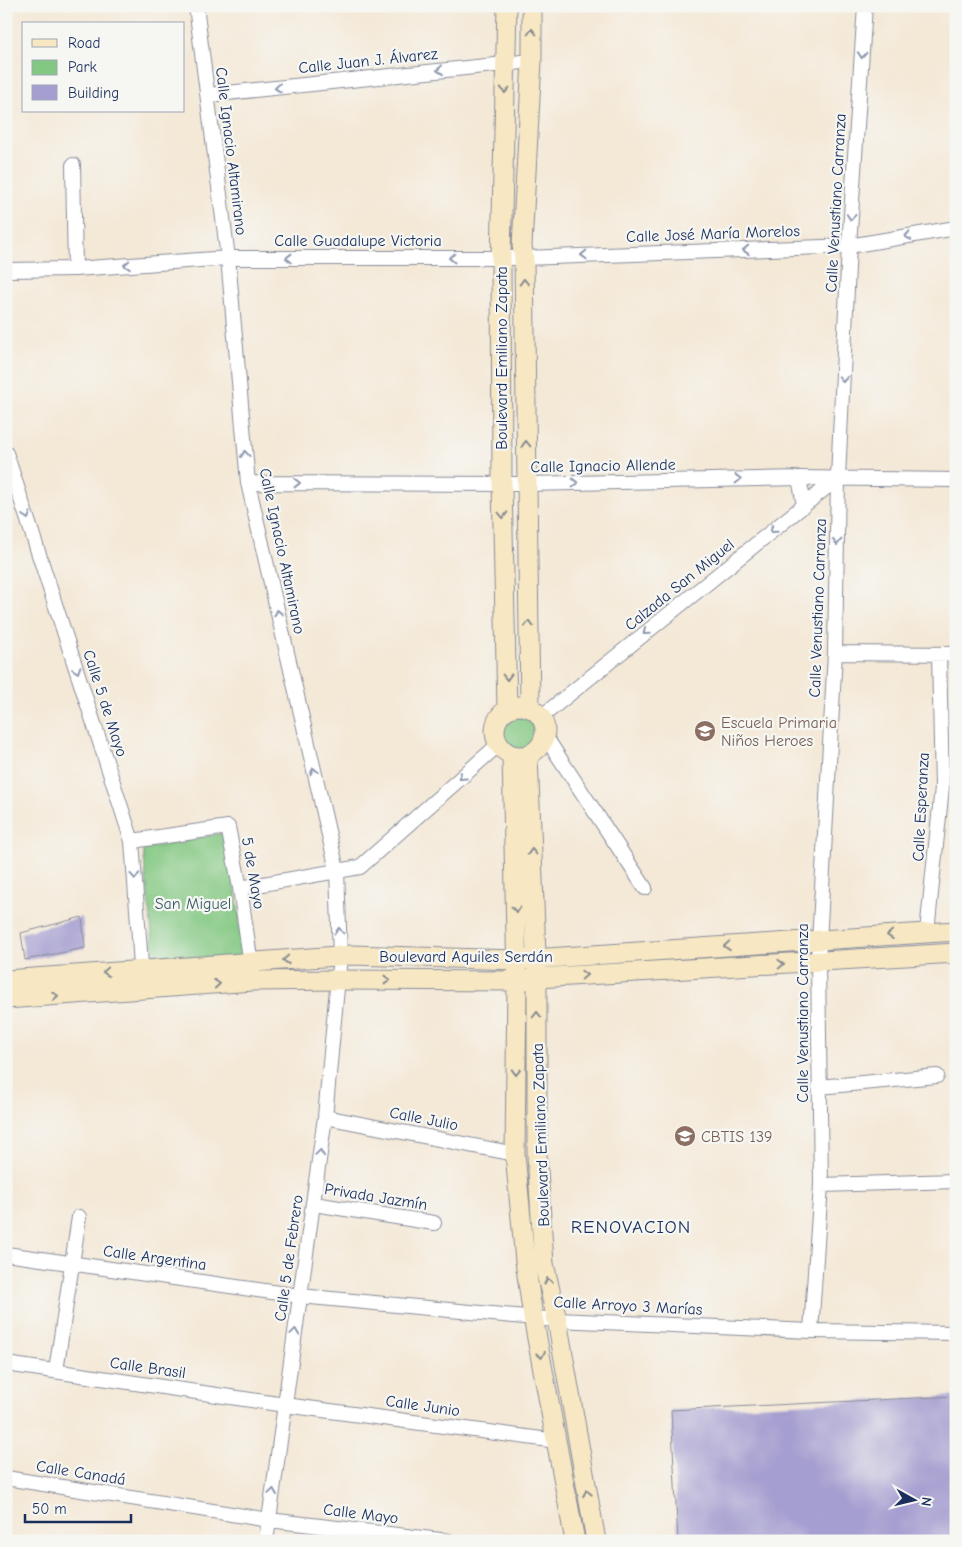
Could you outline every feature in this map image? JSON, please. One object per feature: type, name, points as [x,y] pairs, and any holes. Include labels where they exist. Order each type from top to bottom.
[{"type":"street","name":"Calle Ignacio Altamirano","points":[[196,6],[228,258],[248,483],[337,870],[340,956],[338,980]]},
{"type":"street","name":"Boulevard Emiliano Zapata","points":[[507,6],[501,258],[502,484],[507,709]]},
{"type":"street","name":"Boulevard Emiliano Zapata","points":[[532,6],[532,61],[522,246],[524,258],[527,484],[536,712]]},
{"type":"street","name":"Calle Venustiano Carranza","points":[[811,1331],[821,1185],[818,962],[835,652],[838,478],[849,246],[865,6]]},
{"type":"street","name":"Calle Juan J. Álvarez","points":[[208,95],[532,61]]},
{"type":"street","points":[[73,165],[75,269]]},
{"type":"street","name":"Calle José María Morelos","points":[[501,258],[849,246],[956,228]]},
{"type":"street","name":"Calle Guadalupe Victoria","points":[[6,270],[75,269],[228,258],[501,258]]},
{"type":"street","name":"Calle 5 de Mayo","points":[[6,453],[132,841],[143,989]]},
{"type":"street","points":[[799,478],[804,505]]},
{"type":"street","name":"Calle Ignacio Allende","points":[[248,483],[527,484],[799,478],[956,480]]},
{"type":"street","name":"Calzada San Miguel","points":[[536,712],[838,478]]},
{"type":"street","points":[[835,652],[956,654]]},
{"type":"street","name":"Calle Esperanza","points":[[928,932],[942,787],[939,654]]},
{"type":"street","points":[[240,888],[360,867],[513,752],[536,751],[542,745],[545,736],[545,726],[536,712],[523,706],[507,709],[495,725],[495,735],[513,752]]},
{"type":"street","points":[[545,736],[645,888]]},
{"type":"street","name":"Boulevard Emiliano Zapata","points":[[513,752],[536,958],[537,1156],[544,1264],[557,1320],[596,1541]]},
{"type":"street","name":"Boulevard Emiliano Zapata","points":[[513,752],[517,960],[516,1154],[525,1261],[575,1541]]},
{"type":"street","name":"5 de Mayo","points":[[132,841],[228,827],[240,888],[253,981]]},
{"type":"street","name":"Boulevard Aquiles Serdán","points":[[6,980],[340,956],[517,960],[956,931]]},
{"type":"street","name":"Boulevard Aquiles Serdán","points":[[6,999],[253,981],[517,981],[537,978],[956,953]]},
{"type":"street","name":"Calle 5 de Febrero","points":[[266,1541],[314,1204],[325,1117],[338,980]]},
{"type":"street","points":[[820,1087],[938,1076]]},
{"type":"street","name":"Calle Julio","points":[[325,1117],[516,1154]]},
{"type":"street","points":[[821,1185],[956,1181]]},
{"type":"street","name":"Privada Jazmín","points":[[314,1204],[434,1223]]},
{"type":"street","points":[[56,1371],[79,1216]]},
{"type":"street","name":"Calle Argentina","points":[[6,1254],[300,1296]]},
{"type":"street","name":"Calle Arroyo 3 Marías","points":[[300,1296],[557,1320],[811,1331],[956,1333]]},
{"type":"street","name":"Calle Brasil","points":[[6,1364],[285,1405]]},
{"type":"street","name":"Calle Junio","points":[[285,1405],[557,1441]]},
{"type":"street","name":"Calle Canadá","points":[[6,1478],[269,1520]]},
{"type":"street","name":"Calle Mayo","points":[[269,1520],[444,1540]]},
{"type":"green space","points":[[520,717],[527,718],[532,722],[536,727],[536,741],[532,746],[527,750],[520,751],[513,750],[508,746],[504,741],[503,734],[504,727],[508,722],[513,718]]},
{"type":"green space","name":"San Miguel","points":[[223,833],[236,892],[245,957],[155,963],[143,849]]},
{"type":"building","points":[[82,917],[85,948],[25,960],[21,933]]},
{"type":"building","points":[[956,1396],[956,1541],[678,1541],[671,1410]]},
{"type":"place","name":"Escuela Primaria Niños Heroes","points":[[705,731]]},
{"type":"place","name":"CBTIS 139","points":[[685,1136]]},
{"type":"district","name":"RENOVACION","points":[[631,1226]]}]
